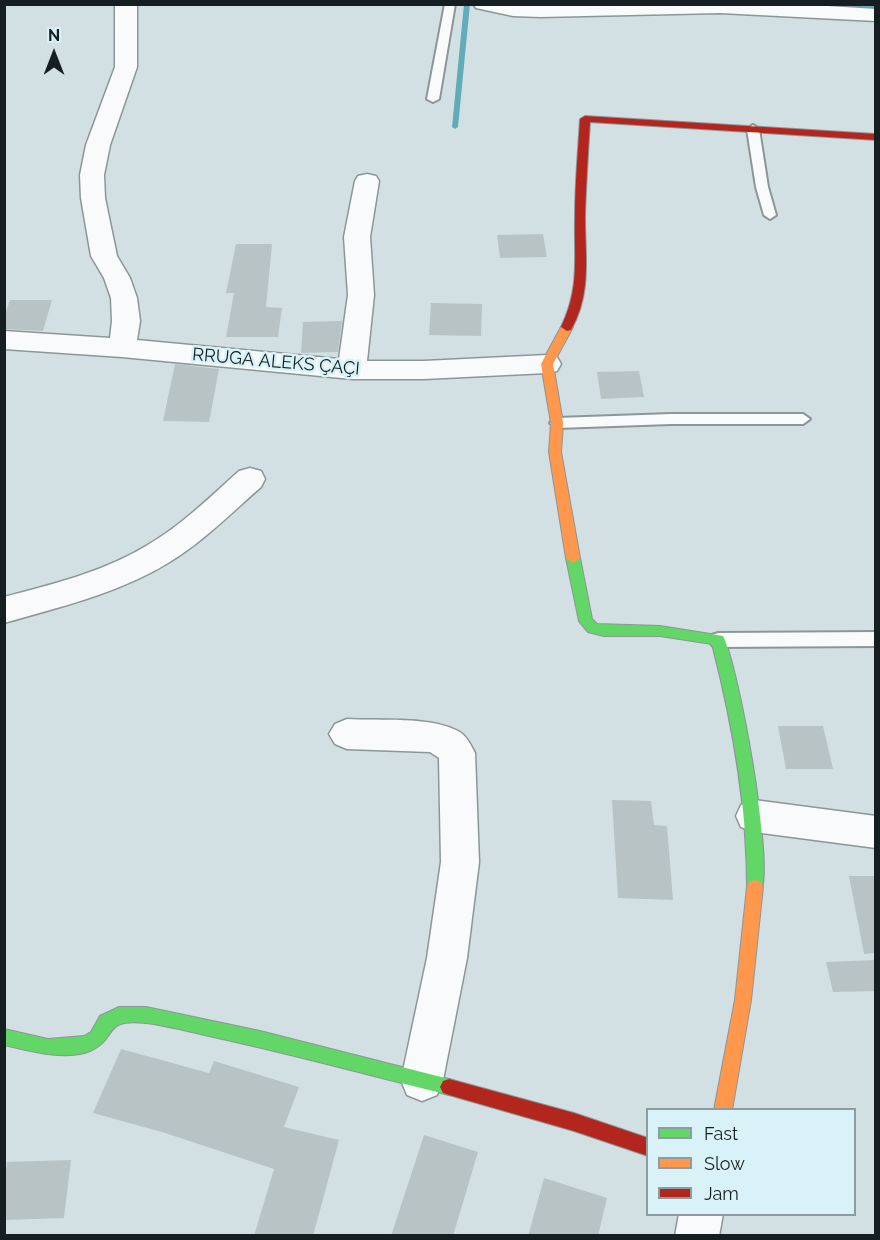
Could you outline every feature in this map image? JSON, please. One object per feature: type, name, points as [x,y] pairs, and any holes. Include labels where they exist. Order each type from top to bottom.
[{"type":"street","points":[[122,348],[126,321],[124,298],[117,278],[104,256],[93,198],[92,175],[98,145],[126,67],[126,4]]},
{"type":"street","points":[[483,4],[513,10],[552,12],[719,6],[876,15]]},
{"type":"street","points":[[723,1108],[748,966],[755,884],[754,816],[741,731],[718,640],[660,631],[604,631],[593,628],[586,621],[574,566],[555,452],[557,423],[547,364],[578,307],[584,280],[580,220],[585,118],[876,137]]},
{"type":"street","points":[[352,370],[360,295],[357,237],[367,181]]},
{"type":"street","name":"RRUGA ALEKS ÇAÇI","points":[[4,340],[122,348],[352,370],[424,370],[547,364]]},
{"type":"street","points":[[4,610],[70,592],[144,562],[194,528],[250,479]]},
{"type":"street","points":[[347,734],[430,737],[447,742],[458,753],[460,862],[447,958],[422,1080]]},
{"type":"street","points":[[754,816],[876,832]]},
{"type":"street","points":[[4,1037],[48,1047],[86,1044],[97,1038],[106,1022],[119,1015],[146,1015],[260,1039],[422,1080],[574,1122],[646,1146]]},
{"type":"street","points":[[697,1236],[701,1216]]},
{"type":"lane","points":[[433,99],[450,4]]},
{"type":"lane","points":[[753,129],[762,187],[770,215]]},
{"type":"lane","points":[[557,423],[671,419],[803,419]]},
{"type":"lane","points":[[718,640],[876,639]]},
{"type":"building","points":[[543,234],[547,257],[500,258],[497,235]]},
{"type":"building","points":[[236,244],[272,244],[266,307],[282,308],[278,337],[226,337],[234,293],[226,293]]},
{"type":"building","points":[[10,300],[52,300],[43,331],[4,329],[4,317]]},
{"type":"building","points":[[431,303],[482,304],[481,336],[429,335]]},
{"type":"building","points":[[342,321],[338,352],[301,353],[303,322]]},
{"type":"building","points":[[175,364],[219,369],[209,422],[163,421]]},
{"type":"building","points":[[639,371],[644,397],[601,399],[597,372]]},
{"type":"building","points":[[778,726],[823,726],[833,769],[786,769]]},
{"type":"building","points":[[612,800],[651,801],[654,825],[667,826],[673,900],[618,898]]},
{"type":"building","points":[[849,876],[876,876],[876,953],[864,954]]},
{"type":"building","points":[[876,960],[876,991],[833,992],[826,962]]},
{"type":"building","points":[[121,1049],[209,1073],[214,1061],[299,1087],[284,1127],[339,1140],[313,1236],[254,1236],[274,1169],[165,1133],[93,1113]]},
{"type":"building","points":[[424,1135],[478,1152],[453,1236],[391,1236]]},
{"type":"building","points":[[71,1160],[64,1218],[4,1220],[4,1182],[7,1162]]},
{"type":"building","points":[[544,1178],[607,1198],[598,1236],[528,1236]]},
{"type":"waterway","points":[[455,127],[467,4]]},
{"type":"waterway","points":[[835,4],[876,8]]},
{"type":"traffic: fast","points":[[573,558],[586,621],[593,628],[604,631],[660,631],[718,640],[746,762],[753,823],[755,887]]},
{"type":"traffic: fast","points":[[4,1037],[48,1047],[86,1044],[97,1038],[106,1022],[119,1015],[146,1015],[260,1039],[449,1087]]},
{"type":"traffic: slow","points":[[567,327],[547,364],[557,423],[555,452],[573,558]]},
{"type":"traffic: slow","points":[[723,1108],[743,1000],[755,887]]},
{"type":"traffic: jam","points":[[567,327],[579,298],[581,285],[580,217],[585,119],[876,137]]},
{"type":"traffic: jam","points":[[449,1087],[574,1122],[646,1146]]}]
